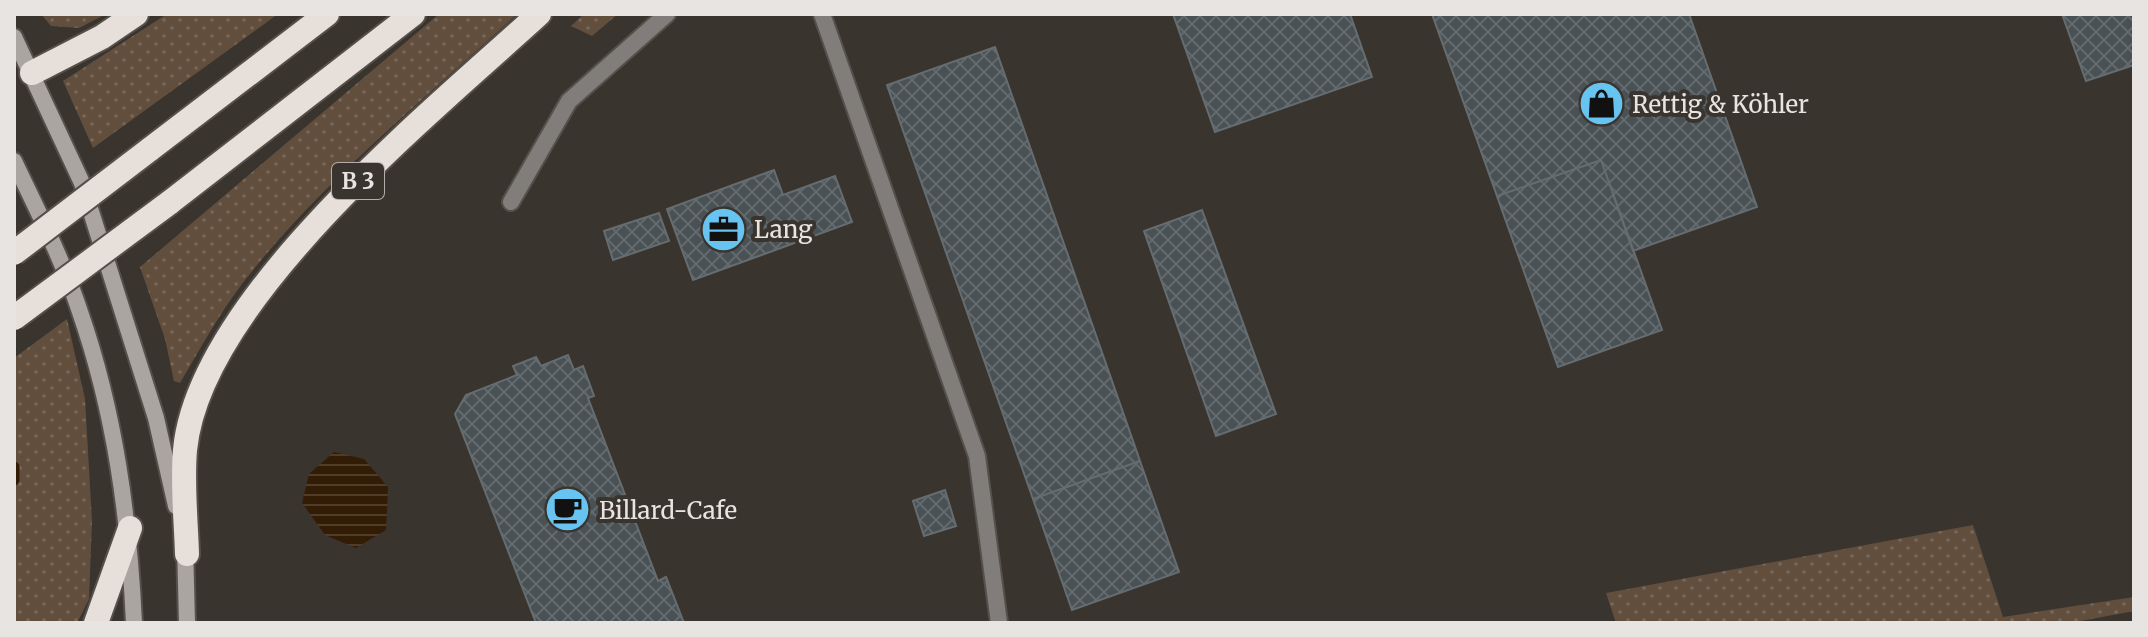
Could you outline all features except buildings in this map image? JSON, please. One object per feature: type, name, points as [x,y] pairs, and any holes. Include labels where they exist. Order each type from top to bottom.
[{"type":"highway","points":[[32,73],[102,37],[136,14]]},
{"type":"highway","points":[[14,253],[327,14]]},
{"type":"highway","points":[[14,318],[169,203],[413,14]]},
{"type":"highway","name":"B 3","points":[[187,554],[185,449],[208,375],[236,328],[332,205],[539,14]]},
{"type":"highway","points":[[96,623],[130,528]]},
{"type":"main road","points":[[14,37],[82,183],[156,418],[187,554],[187,623]]},
{"type":"main road","points":[[14,161],[80,310],[108,411],[130,528],[134,623]]},
{"type":"street","points":[[511,202],[569,101],[667,14]]},
{"type":"street","points":[[822,14],[977,456],[999,623]]},
{"type":"shaded area","points":[[41,14],[106,14],[79,28],[51,26]]},
{"type":"shaded area","points":[[167,14],[278,14],[93,148],[63,81]]},
{"type":"shaded area","points":[[439,14],[517,14],[314,201],[242,283],[180,383],[174,381],[165,339],[140,267]]},
{"type":"shaded area","points":[[584,14],[618,14],[592,36],[571,26]]},
{"type":"shaded area","points":[[67,319],[85,399],[92,521],[89,599],[77,623],[14,623],[14,358]]},
{"type":"shaded area","points":[[334,452],[364,459],[388,487],[386,530],[356,548],[325,535],[302,503],[309,474]]},
{"type":"shaded area","points":[[1973,525],[2003,617],[2134,597],[2134,611],[2070,623],[1616,623],[1606,593]]},
{"type":"waterway","points":[[14,467],[14,480]]},
{"type":"place","name":"Rettig & Köhler","points":[[1601,104]]},
{"type":"place","name":"Lang","points":[[723,229]]},
{"type":"place","name":"Billard-Cafe","points":[[568,510]]}]
